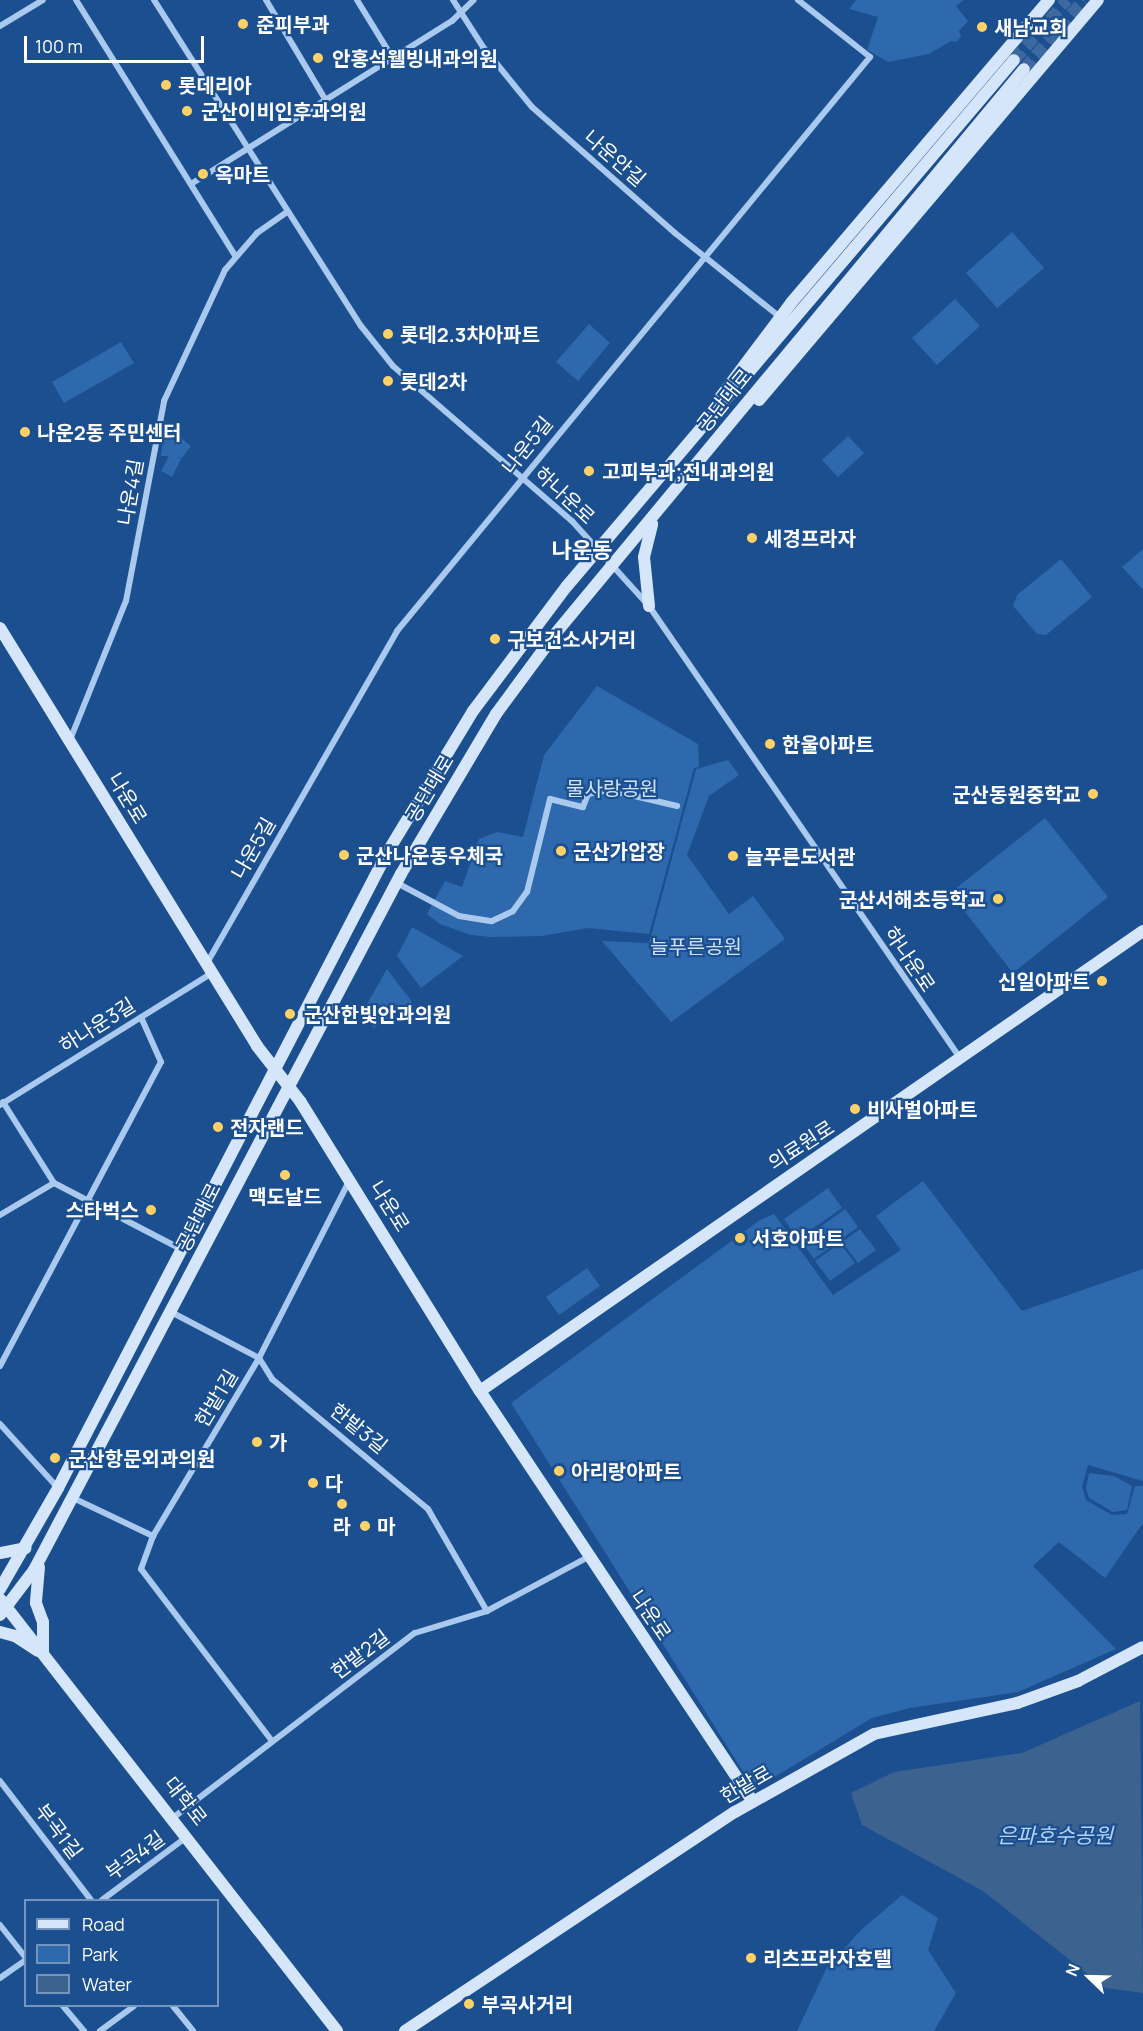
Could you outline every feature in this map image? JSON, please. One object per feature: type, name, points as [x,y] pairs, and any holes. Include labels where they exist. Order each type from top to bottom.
[{"type":"street","points":[[0,26],[43,0]]},
{"type":"street","points":[[76,0],[236,255]]},
{"type":"street","name":"하나운로","points":[[154,0],[361,326],[393,366],[572,521],[649,606],[960,1059]]},
{"type":"street","points":[[266,0],[325,99]]},
{"type":"street","points":[[357,0],[392,57]]},
{"type":"street","name":"나운안길","points":[[453,0],[508,81],[532,107],[705,256],[781,317]]},
{"type":"street","points":[[191,184],[462,14],[474,0]]},
{"type":"street","name":"나운5길","points":[[209,968],[385,649],[434,583],[870,57],[798,0]]},
{"type":"street","points":[[668,470],[781,317],[1048,0]]},
{"type":"street","points":[[649,606],[645,557],[649,531],[658,513],[830,318],[1098,0]]},
{"type":"street","name":"공단대로","points":[[0,1589],[26,1548],[58,1488],[426,784],[523,643],[598,550],[668,470],[896,194],[1014,60]]},
{"type":"street","name":"공단대로","points":[[3,1608],[41,1556],[396,882],[496,714],[555,634],[658,513],[831,296],[1024,69]]},
{"type":"street","name":"나운4길","points":[[70,740],[126,601],[164,401],[213,294],[236,255],[257,233],[287,212]]},
{"type":"street","name":"나운로","points":[[0,628],[209,968],[275,1070],[289,1085],[350,1178],[480,1391],[588,1557],[753,1802]]},
{"type":"street","points":[[396,882],[459,916],[492,921],[513,912],[527,892],[550,799],[583,807],[588,794],[609,790],[677,806]]},
{"type":"street","name":"의료원로","points":[[480,1391],[1143,932]]},
{"type":"street","name":"하나운3길","points":[[2,1103],[141,1017],[209,968]]},
{"type":"street","points":[[0,1366],[161,1062],[141,1017]]},
{"type":"street","points":[[2,1103],[54,1183],[182,1250]]},
{"type":"street","name":"한밭1길","points":[[272,1741],[141,1569],[153,1536],[260,1358],[350,1178]]},
{"type":"street","points":[[0,1215],[54,1183]]},
{"type":"street","name":"한밭3길","points":[[171,1312],[260,1358],[272,1379],[428,1509],[487,1611]]},
{"type":"street","points":[[0,1424],[58,1488]]},
{"type":"street","points":[[72,1498],[153,1536]]},
{"type":"street","points":[[0,1553],[26,1548]]},
{"type":"street","points":[[41,1556],[36,1585],[46,1655]]},
{"type":"street","name":"한밭2길","points":[[174,1817],[415,1633],[487,1611],[588,1557]]},
{"type":"street","name":"대학로","points":[[3,1608],[46,1655],[338,2031]]},
{"type":"street","points":[[0,1632],[15,1636],[46,1655]]},
{"type":"street","name":"한밭로","points":[[405,2031],[753,1802],[874,1734],[1017,1703],[1078,1681],[1143,1647]]},
{"type":"street","name":"부곡1길","points":[[0,1781],[91,1899]]},
{"type":"street","name":"부곡4길","points":[[103,1899],[188,1836]]},
{"type":"street","points":[[0,1925],[24,1956]]},
{"type":"street","points":[[0,1978],[24,1960]]},
{"type":"street","points":[[64,2007],[84,2031]]},
{"type":"street","points":[[100,2031],[133,2007]]},
{"type":"street","points":[[174,2007],[193,2031]]},
{"type":"green space","points":[[856,0],[964,0],[956,6],[968,21],[959,31],[961,37],[956,42],[951,41],[929,54],[888,62],[867,50],[878,17],[849,9]]},
{"type":"green space","points":[[1012,232],[1044,268],[997,308],[966,273]]},
{"type":"green space","points":[[955,299],[980,326],[937,365],[912,338]]},
{"type":"green space","points":[[589,324],[610,343],[578,381],[556,362]]},
{"type":"green space","points":[[121,342],[134,363],[64,403],[52,382]]},
{"type":"green space","points":[[165,425],[191,446],[182,458],[177,457],[181,459],[172,477],[161,471],[169,456],[161,456]]},
{"type":"green space","points":[[848,436],[864,453],[838,477],[822,460]]},
{"type":"green space","points":[[1143,549],[1143,590],[1122,567]]},
{"type":"green space","points":[[1061,559],[1092,597],[1046,635],[1037,634],[1013,606],[1017,595]]},
{"type":"green space","name":"물사랑공원","points":[[597,686],[698,744],[699,767],[694,768],[649,934],[588,928],[542,936],[491,937],[471,935],[440,924],[427,914],[445,881],[462,887],[479,839],[497,832],[523,837],[544,755]]},
{"type":"green space","name":"늘푸른공원","points":[[728,760],[739,775],[709,796],[687,855],[729,914],[753,896],[785,939],[671,1022],[602,941],[649,943],[696,769]]},
{"type":"green space","points":[[1045,818],[1108,897],[1013,973],[950,893]]},
{"type":"green space","points":[[412,927],[463,956],[421,988],[397,956]]},
{"type":"green space","points":[[387,969],[412,1002],[374,1028],[362,1013]]},
{"type":"green space","points":[[923,1181],[1022,1311],[1143,1269],[1143,1481],[1088,1465],[1082,1487],[1086,1500],[1112,1515],[1127,1514],[1135,1486],[1143,1486],[1143,1523],[1105,1578],[1059,1542],[1033,1566],[1116,1649],[1018,1692],[910,1708],[872,1718],[763,1784],[749,1781],[511,1403],[760,1220],[774,1214],[833,1295],[901,1250],[876,1216]]},
{"type":"green space","points":[[828,1188],[842,1208],[798,1239],[784,1219]]},
{"type":"green space","points":[[845,1209],[858,1227],[814,1259],[801,1241]]},
{"type":"green space","points":[[860,1229],[876,1250],[858,1263],[842,1242]]},
{"type":"green space","points":[[840,1243],[855,1263],[830,1281],[815,1261]]},
{"type":"green space","points":[[587,1268],[600,1286],[559,1315],[546,1297]]},
{"type":"green space","points":[[1089,1473],[1114,1476],[1132,1486],[1127,1510],[1113,1512],[1089,1498],[1086,1488]]},
{"type":"green space","points":[[902,1895],[938,1918],[928,1950],[956,1993],[934,2031],[797,2031],[826,1969],[861,1930]]},
{"type":"water","name":"은파호수공원","points":[[1140,1701],[1143,1993],[1105,1988],[983,1891],[862,1825],[851,1793],[894,1772],[1022,1753]]},
{"type":"tunnel","points":[[1014,60],[1067,0]]},
{"type":"tunnel","points":[[1024,69],[1084,0]]},
{"type":"place","name":"준피부과","points":[[243,24]]},
{"type":"place","name":"새남교회","points":[[982,27]]},
{"type":"place","name":"안홍석웰빙내과의원","points":[[318,58]]},
{"type":"place","name":"롯데리아","points":[[166,85]]},
{"type":"place","name":"군산이비인후과의원","points":[[187,111]]},
{"type":"place","name":"옥마트","points":[[203,174]]},
{"type":"place","name":"롯데2.3차아파트","points":[[388,334]]},
{"type":"place","name":"롯데2차","points":[[388,381]]},
{"type":"place","name":"나운2동 주민센터","points":[[25,432]]},
{"type":"place","name":"고피부과;전내과의원","points":[[589,471]]},
{"type":"place","name":"세경프라자","points":[[752,538]]},
{"type":"place","name":"구보건소사거리","points":[[495,639]]},
{"type":"place","name":"한울아파트","points":[[770,744]]},
{"type":"place","name":"군산동원중학교","points":[[1093,794]]},
{"type":"place","name":"군산가압장","points":[[561,851]]},
{"type":"place","name":"군산나운동우체국","points":[[344,855]]},
{"type":"place","name":"늘푸른도서관","points":[[733,856]]},
{"type":"place","name":"군산서해초등학교","points":[[998,899]]},
{"type":"place","name":"신일아파트","points":[[1102,981]]},
{"type":"place","name":"군산한빛안과의원","points":[[290,1014]]},
{"type":"place","name":"비사벌아파트","points":[[855,1109]]},
{"type":"place","name":"전자랜드","points":[[218,1127]]},
{"type":"place","name":"맥도날드","points":[[285,1175]]},
{"type":"place","name":"스타벅스","points":[[151,1210]]},
{"type":"place","name":"서호아파트","points":[[740,1238]]},
{"type":"place","name":"가","points":[[257,1442]]},
{"type":"place","name":"군산항문외과의원","points":[[55,1458]]},
{"type":"place","name":"아리랑아파트","points":[[559,1471]]},
{"type":"place","name":"다","points":[[313,1483]]},
{"type":"place","name":"라","points":[[342,1504]]},
{"type":"place","name":"마","points":[[365,1526]]},
{"type":"place","name":"리츠프라자호텔","points":[[751,1958]]},
{"type":"place","name":"부곡사거리","points":[[469,2004]]},
{"type":"district","name":"나운동","points":[[582,551]]}]
